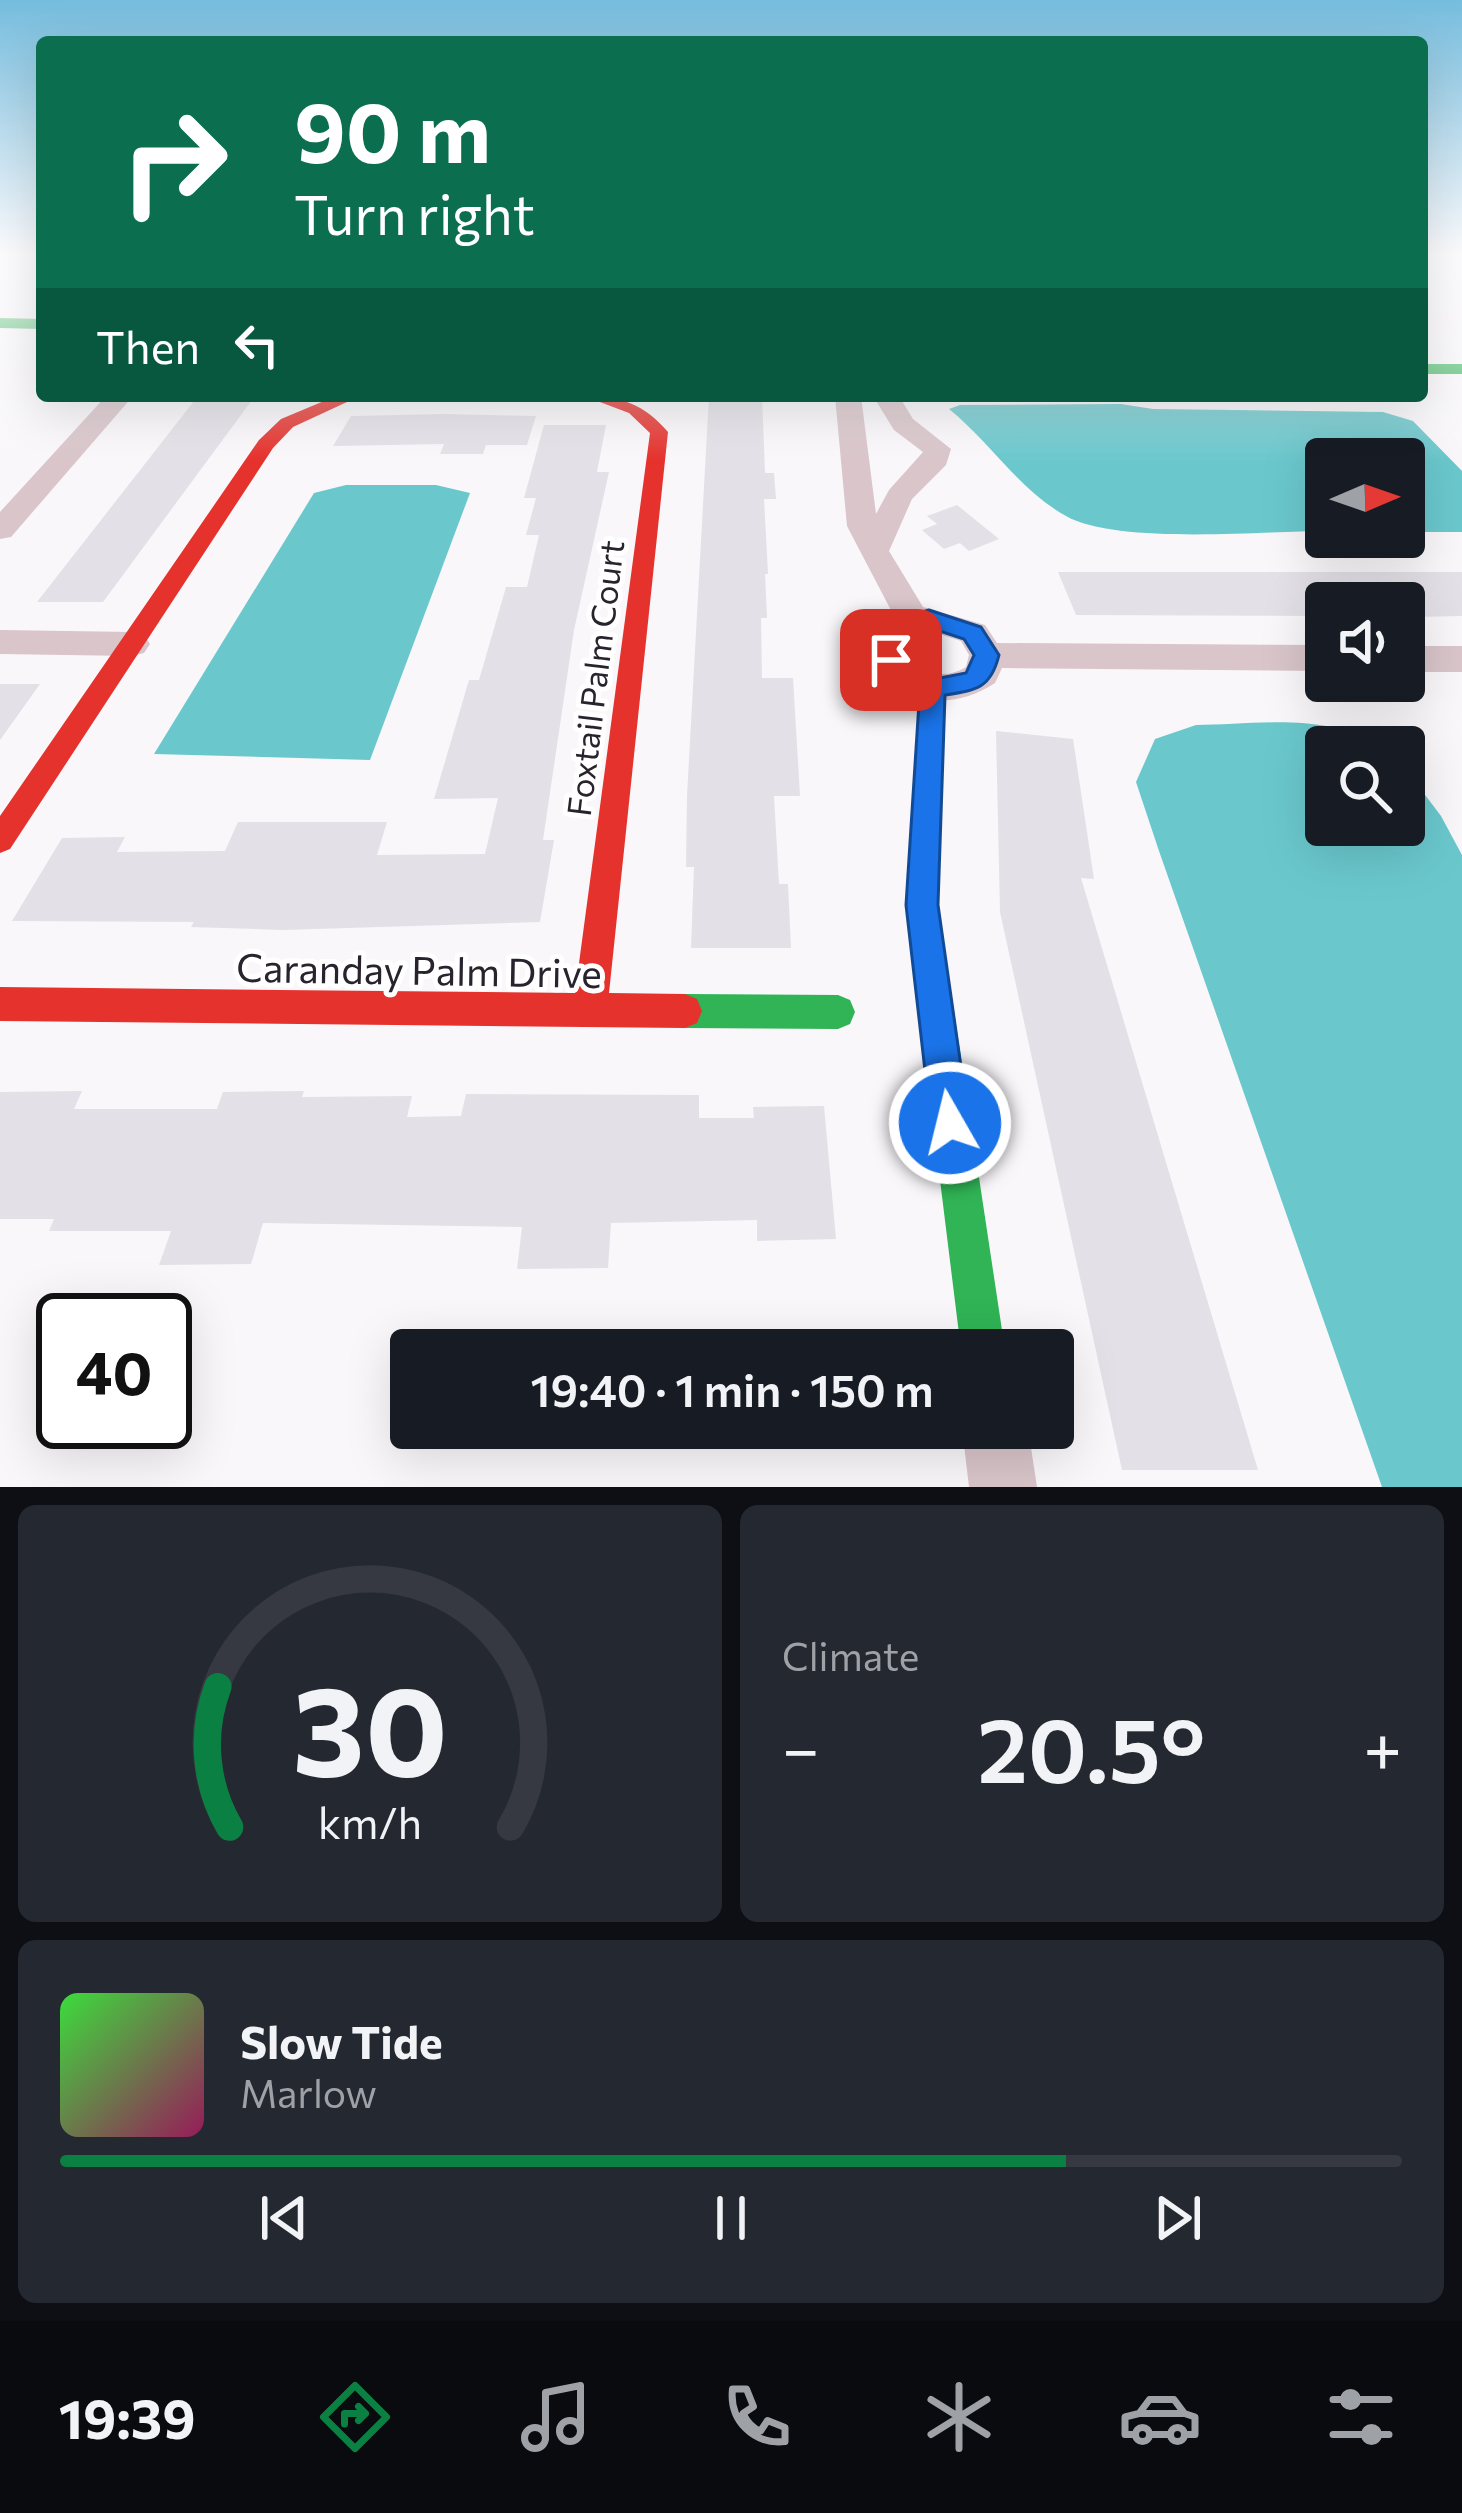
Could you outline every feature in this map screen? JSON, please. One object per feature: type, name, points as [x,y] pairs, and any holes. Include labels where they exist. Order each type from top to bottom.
[{"type":"street","points":[[0,323],[36,324]]},
{"type":"street","points":[[1428,345],[1462,342]]},
{"type":"street","points":[[0,349],[36,350]]},
{"type":"street","points":[[0,530],[115,402]]},
{"type":"street","points":[[0,840],[266,444],[287,423],[338,402]]},
{"type":"street","name":"Foxtail Palm Court","points":[[590,1010],[659,432],[635,409],[612,402]]},
{"type":"street","points":[[849,402],[862,526],[914,621]]},
{"type":"street","points":[[873,551],[899,496],[936,459],[937,449],[903,424],[890,402]]},
{"type":"street","points":[[929,618],[960,625],[982,644],[987,655],[982,674],[973,681],[933,687],[900,672],[891,660],[891,636],[914,621],[929,618]]},
{"type":"street","points":[[0,642],[132,644]]},
{"type":"street","points":[[987,655],[1305,658]]},
{"type":"street","points":[[1425,658],[1462,659]]},
{"type":"street","points":[[933,687],[922,905],[980,1329]]},
{"type":"street","name":"Caranday Palm Drive","points":[[0,1004],[838,1012]]},
{"type":"street","points":[[997,1449],[1003,1487]]},
{"type":"water","points":[[1121,404],[1153,409],[1383,412],[1413,421],[1462,471],[1462,532],[1425,532],[1425,438],[1305,438],[1305,532],[1154,533],[1089,525],[1066,516],[1034,493],[949,409],[960,405]]},
{"type":"water","points":[[346,485],[436,485],[470,493],[370,760],[154,754],[314,493]]},
{"type":"water","points":[[1290,722],[1326,726],[1305,726],[1305,846],[1425,846],[1425,795],[1462,855],[1462,1487],[1382,1487],[1136,782],[1155,739],[1196,725]]},
{"type":"building","points":[[193,402],[251,402],[103,602],[37,602]]},
{"type":"building","points":[[709,402],[762,402],[765,473],[774,473],[776,499],[764,499],[768,574],[767,618],[761,618],[762,678],[793,678],[800,796],[774,796],[779,884],[788,884],[791,948],[691,948],[694,867],[686,867]]},
{"type":"building","points":[[351,416],[536,416],[527,445],[486,445],[483,454],[440,454],[444,444],[333,446]]},
{"type":"building","points":[[544,425],[606,425],[597,472],[609,472],[574,630],[543,840],[554,840],[540,922],[283,930],[191,927],[194,922],[12,921],[62,838],[125,837],[117,852],[225,851],[238,822],[387,822],[377,855],[485,854],[498,798],[434,799],[469,680],[479,680],[506,587],[527,587],[539,535],[526,535],[536,498],[524,498]]},
{"type":"building","points":[[957,505],[999,539],[969,551],[960,543],[944,549],[922,530],[937,524],[927,516]]},
{"type":"building","points":[[1058,572],[1462,572],[1462,616],[1425,617],[1425,582],[1305,582],[1305,616],[1076,615]]},
{"type":"building","points":[[0,684],[40,684],[0,740]]},
{"type":"building","points":[[996,731],[1073,739],[1094,879],[1081,878],[1258,1470],[1122,1470],[1000,912]]},
{"type":"building","points":[[82,1091],[74,1109],[217,1109],[223,1092],[304,1091],[302,1097],[412,1096],[407,1117],[461,1116],[466,1094],[699,1095],[699,1118],[754,1118],[753,1107],[824,1106],[836,1239],[757,1241],[757,1220],[611,1223],[608,1268],[517,1269],[522,1227],[263,1223],[251,1264],[159,1265],[171,1231],[49,1231],[54,1219],[0,1219],[0,1092]]},
{"type":"traffic: fast","points":[[0,323],[36,324]]},
{"type":"traffic: fast","points":[[1428,369],[1462,369]]},
{"type":"traffic: fast","points":[[933,687],[922,905],[980,1329]]},
{"type":"traffic: fast","points":[[685,1011],[838,1012]]},
{"type":"traffic: jam","points":[[0,840],[266,444],[287,423],[337,402]]},
{"type":"traffic: jam","points":[[590,1010],[659,432],[635,409],[612,402]]},
{"type":"traffic: jam","points":[[0,1004],[685,1011]]},
{"type":"route","points":[[891,660],[887,648],[900,626],[929,618],[973,633],[987,655],[982,674],[973,681],[933,687],[922,905],[950,1123]]}]
